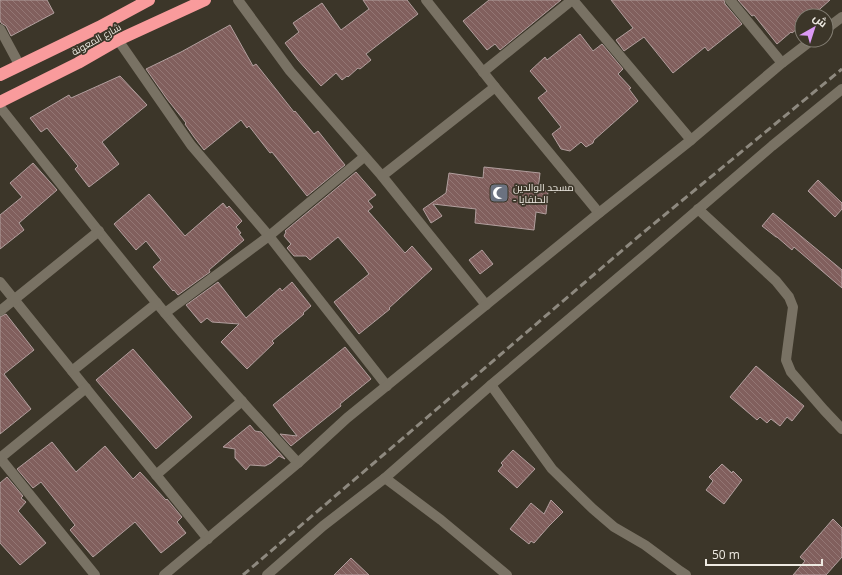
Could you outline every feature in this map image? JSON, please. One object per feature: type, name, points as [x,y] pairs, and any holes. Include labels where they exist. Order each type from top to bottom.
[{"type":"highway","name":"شارع المعونة","points":[[0,75],[99,28],[149,0]]},
{"type":"highway","name":"شارع المعونة","points":[[0,102],[78,63],[118,40],[205,0]]},
{"type":"street","points":[[238,0],[290,71],[382,176],[486,305]]},
{"type":"street","points":[[426,0],[495,87],[599,213]]},
{"type":"street","points":[[483,72],[573,0],[691,140]]},
{"type":"street","points":[[730,0],[782,63]]},
{"type":"street","points":[[0,29],[20,66]]},
{"type":"street","points":[[118,40],[191,145],[269,236],[387,386]]},
{"type":"street","points":[[164,575],[298,463],[347,418],[691,140],[802,48]]},
{"type":"street","points":[[382,176],[495,87]]},
{"type":"street","points":[[267,575],[323,526],[385,478],[490,385],[772,146],[842,89]]},
{"type":"street","points":[[0,107],[165,313],[242,402],[298,463]]},
{"type":"street","points":[[165,313],[269,236],[364,157]]},
{"type":"street","points":[[698,209],[776,281],[789,297],[793,307],[786,360],[791,372],[842,429]]},
{"type":"street","points":[[0,311],[99,231]]},
{"type":"street","points":[[0,282],[208,539]]},
{"type":"street","points":[[72,370],[157,303]]},
{"type":"street","points":[[490,385],[552,469],[593,509],[614,527],[645,545],[686,575]]},
{"type":"street","points":[[86,388],[0,458],[95,575]]},
{"type":"street","points":[[156,475],[242,402]]},
{"type":"street","points":[[385,478],[441,520],[507,575]]},
{"type":"building","points":[[0,0],[47,0],[54,13],[11,36],[6,26],[1,23],[0,20]]},
{"type":"building","points":[[363,0],[407,0],[418,14],[366,54],[371,60],[360,69],[358,68],[342,80],[336,73],[321,86],[285,43],[299,32],[293,23],[322,3],[341,30],[369,9]]},
{"type":"building","points":[[489,0],[561,0],[500,50],[495,44],[487,50],[463,21]]},
{"type":"building","points":[[611,0],[724,0],[725,4],[742,24],[708,51],[705,47],[673,73],[644,37],[624,51],[616,40],[633,28]]},
{"type":"building","points":[[738,0],[830,0],[821,8],[794,8],[794,31],[791,32],[777,44],[754,15],[752,16]]},
{"type":"building","points":[[230,25],[253,66],[256,64],[294,112],[295,111],[314,134],[318,131],[345,165],[307,196],[272,152],[270,153],[249,126],[247,128],[241,120],[204,150],[146,69]]},
{"type":"building","points":[[580,34],[593,51],[602,44],[623,69],[618,74],[631,88],[629,89],[638,101],[594,140],[593,143],[586,147],[581,142],[570,151],[561,149],[552,134],[561,127],[538,98],[547,91],[530,71],[545,57],[547,60]]},
{"type":"building","points":[[120,76],[147,105],[102,142],[119,164],[89,187],[75,169],[78,166],[47,128],[41,132],[30,118],[69,95],[71,98]]},
{"type":"building","points":[[33,163],[57,190],[19,223],[24,230],[0,249],[0,215],[22,197],[10,183]]},
{"type":"building","points":[[484,167],[540,173],[538,190],[548,191],[546,214],[536,212],[534,230],[475,223],[476,209],[433,204],[442,216],[431,223],[423,209],[446,193],[449,173],[483,178]]},
{"type":"building","points":[[356,172],[376,195],[368,201],[373,207],[368,211],[405,253],[412,246],[432,269],[389,308],[390,309],[359,334],[334,302],[369,274],[364,267],[338,237],[310,260],[306,256],[294,256],[287,248],[291,244],[284,236],[285,231]]},
{"type":"building","points":[[818,180],[842,203],[842,209],[835,217],[808,191]]},
{"type":"building","points":[[149,194],[185,236],[223,203],[227,208],[229,206],[242,221],[236,227],[244,240],[209,270],[210,272],[178,295],[153,267],[161,260],[146,241],[136,250],[114,224]]},
{"type":"building","points":[[773,213],[842,270],[842,288],[794,247],[792,250],[762,226]]},
{"type":"building","points":[[482,250],[493,264],[480,274],[469,260]]},
{"type":"building","points":[[218,282],[246,318],[280,288],[282,291],[292,282],[311,306],[303,313],[304,314],[272,341],[274,343],[247,369],[221,342],[239,324],[212,322],[207,318],[201,323],[186,305]]},
{"type":"building","points":[[6,314],[34,350],[4,374],[31,409],[0,434],[0,317]]},
{"type":"building","points":[[345,347],[371,379],[340,404],[341,406],[291,446],[280,434],[297,436],[273,405]]},
{"type":"building","points":[[133,349],[192,417],[156,449],[96,380]]},
{"type":"building","points":[[756,366],[804,406],[792,421],[787,417],[780,426],[771,419],[767,423],[760,417],[757,420],[730,397]]},
{"type":"building","points":[[250,425],[255,431],[261,432],[285,459],[279,456],[265,466],[250,465],[246,470],[235,458],[235,449],[223,447]]},
{"type":"building","points":[[52,442],[76,472],[105,446],[133,479],[140,472],[166,500],[167,499],[182,517],[177,522],[186,533],[161,553],[135,522],[93,557],[70,530],[75,525],[41,482],[33,488],[17,469]]},
{"type":"building","points":[[513,450],[535,469],[517,488],[498,471],[503,465],[501,463]]},
{"type":"building","points":[[722,464],[732,473],[733,471],[742,480],[724,504],[706,490],[713,481],[709,477]]},
{"type":"building","points":[[7,477],[23,496],[21,498],[26,502],[18,511],[46,543],[20,565],[0,543],[0,483]]},
{"type":"building","points":[[551,500],[563,512],[534,543],[531,541],[529,544],[510,529],[531,503],[544,514]]},
{"type":"building","points":[[833,519],[842,528],[842,557],[826,575],[793,575],[805,561],[800,557]]},
{"type":"building","points":[[351,558],[369,575],[334,575]]},
{"type":"railway","points":[[243,575],[639,236],[842,69]]},
{"type":"place","name":"مسجد الوالدين - الحلفايا","points":[[499,193]]}]
